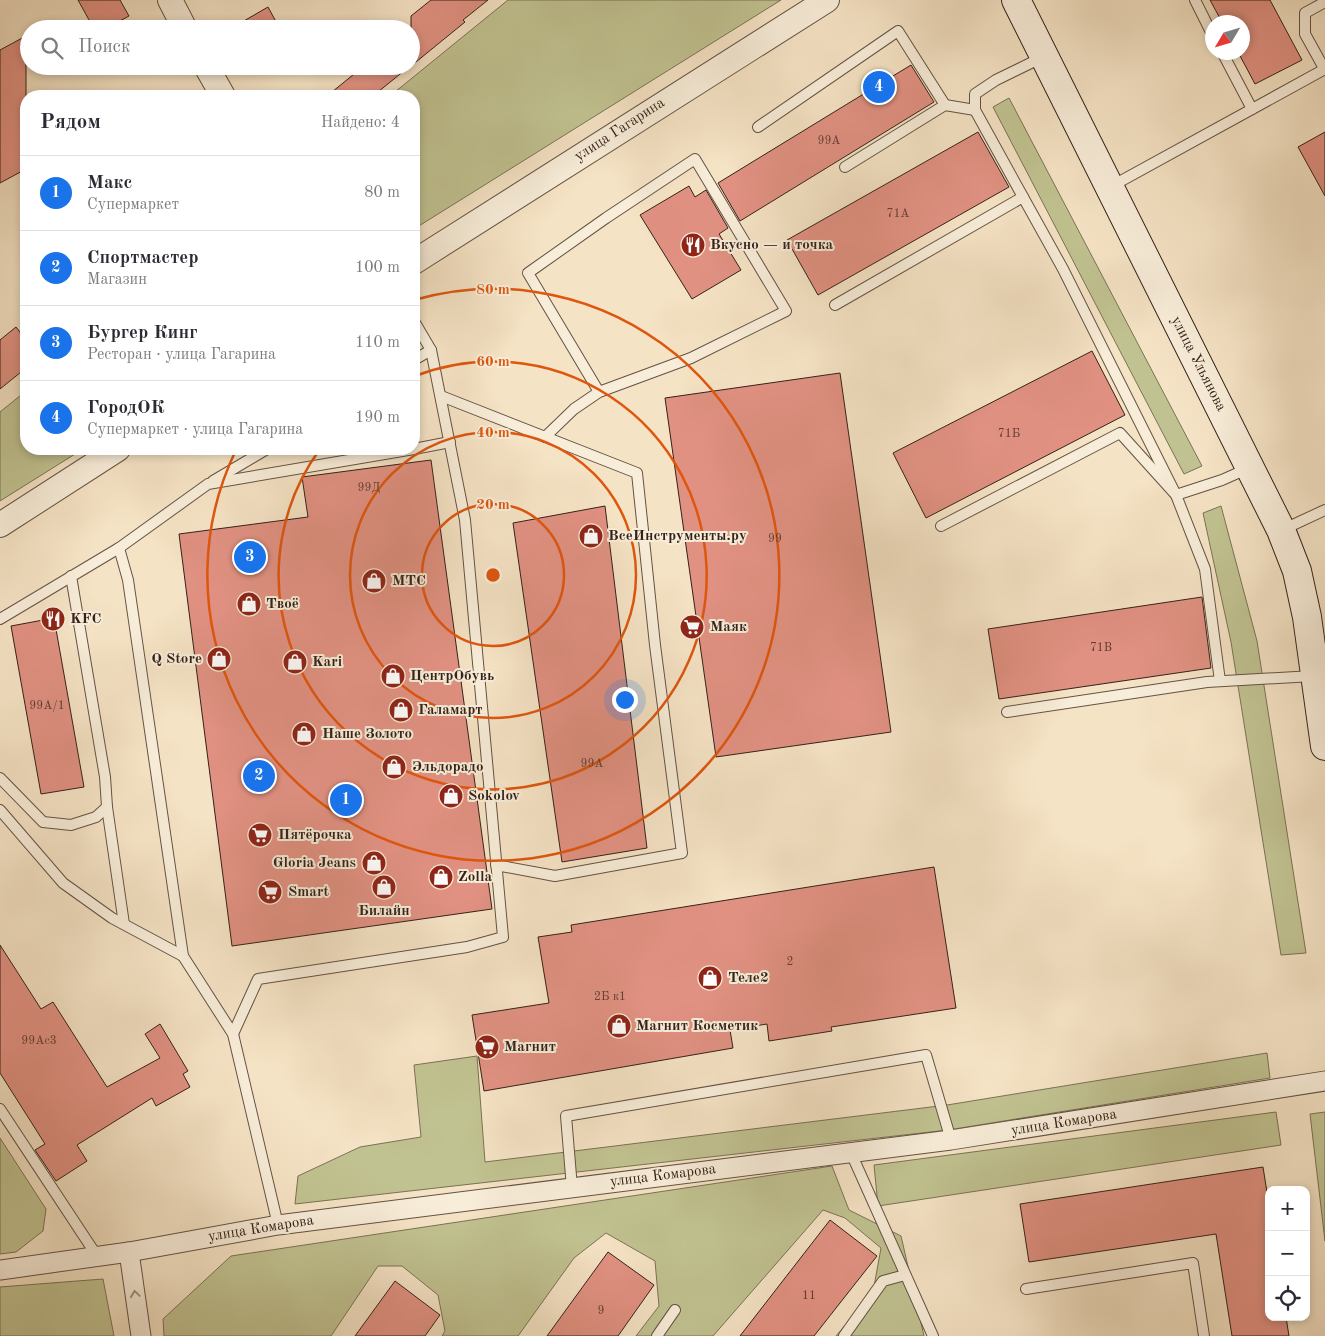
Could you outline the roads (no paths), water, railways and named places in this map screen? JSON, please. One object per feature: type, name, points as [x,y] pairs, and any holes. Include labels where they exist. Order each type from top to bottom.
[{"type":"main road","name":"улица Ульянова","points":[[1016,0],[1281,530],[1297,571],[1307,617],[1325,746]]},
{"type":"street","points":[[170,0],[180,20]]},
{"type":"street","name":"улица Гагарина","points":[[420,258],[825,1]]},
{"type":"street","points":[[211,75],[220,90]]},
{"type":"street","points":[[0,525],[109,455]]},
{"type":"street","name":"улица Комарова","points":[[0,1270],[129,1252],[278,1225],[951,1140],[1325,1081]]},
{"type":"street","points":[[129,1252],[141,1336]]},
{"type":"lane","points":[[1195,0],[1205,20]]},
{"type":"lane","points":[[1109,187],[1325,70],[1305,34],[1305,13],[1325,2]]},
{"type":"lane","points":[[758,127],[898,31],[945,105]]},
{"type":"lane","points":[[1044,56],[996,80],[975,94],[975,110],[1063,269],[1176,495],[1205,569],[1220,681]]},
{"type":"lane","points":[[1226,60],[1252,109]]},
{"type":"lane","points":[[845,167],[945,105],[975,110]]},
{"type":"lane","points":[[545,437],[574,409],[599,392],[691,358],[786,311],[695,159],[528,273],[599,392]]},
{"type":"lane","points":[[835,305],[1023,197]]},
{"type":"lane","points":[[233,1034],[258,979],[467,947],[503,937],[465,520],[431,350],[420,331]]},
{"type":"lane","points":[[420,356],[431,350]]},
{"type":"lane","points":[[441,396],[637,472],[655,644],[682,853],[555,876],[496,865]]},
{"type":"lane","points":[[941,526],[1120,433],[1176,495]]},
{"type":"lane","points":[[420,448],[450,442]]},
{"type":"lane","points":[[0,619],[119,548],[208,484],[257,455]]},
{"type":"lane","points":[[208,484],[379,455]]},
{"type":"lane","points":[[1176,495],[1222,480],[1249,468]]},
{"type":"lane","points":[[1281,530],[1325,510]]},
{"type":"lane","points":[[119,548],[128,580],[183,956],[233,1034],[278,1225]]},
{"type":"lane","points":[[71,576],[105,777],[107,807],[124,924]]},
{"type":"lane","points":[[1007,712],[1220,681],[1315,676]]},
{"type":"lane","points":[[0,778],[43,822],[71,825],[96,817],[107,807]]},
{"type":"lane","points":[[0,810],[63,883],[124,924],[183,956]]},
{"type":"lane","points":[[572,1188],[566,1116],[926,1055],[951,1140]]},
{"type":"lane","points":[[0,1109],[97,1256]]},
{"type":"lane","points":[[851,1153],[933,1336]]},
{"type":"lane","points":[[1026,1289],[1192,1263],[1204,1336]]},
{"type":"lane","points":[[844,1336],[883,1281],[905,1275]]},
{"type":"lane","points":[[657,1336],[676,1310]]},
{"type":"place","name":"ГородОК","points":[[879,87]]},
{"type":"place","name":"Вкусно — и точка","points":[[693,245]]},
{"type":"place","name":"ВсеИнструменты.ру","points":[[591,536]]},
{"type":"place","name":"Бургер Кинг","points":[[250,557]]},
{"type":"place","name":"МТС","points":[[374,581]]},
{"type":"place","name":"Твоё","points":[[249,604]]},
{"type":"place","name":"KFC","points":[[53,619]]},
{"type":"place","name":"Маяк","points":[[692,627]]},
{"type":"place","name":"Q Store","points":[[219,659]]},
{"type":"place","name":"Kari","points":[[295,662]]},
{"type":"place","name":"ЦентрОбувь","points":[[393,676]]},
{"type":"place","name":"Галамарт","points":[[401,710]]},
{"type":"place","name":"Наше Золото","points":[[304,734]]},
{"type":"place","name":"Эльдорадо","points":[[394,767]]},
{"type":"place","name":"Спортмастер","points":[[259,776]]},
{"type":"place","name":"Sokolov","points":[[451,796]]},
{"type":"place","name":"Макс","points":[[346,800]]},
{"type":"place","name":"Пятёрочка","points":[[260,835]]},
{"type":"place","name":"Gloria Jeans","points":[[374,863]]},
{"type":"place","name":"Zolla","points":[[441,877]]},
{"type":"place","name":"Билайн","points":[[384,887]]},
{"type":"place","name":"Smart","points":[[270,892]]},
{"type":"place","name":"Теле2","points":[[710,978]]},
{"type":"place","name":"Магнит Косметик","points":[[619,1026]]},
{"type":"place","name":"Магнит","points":[[487,1047]]}]
